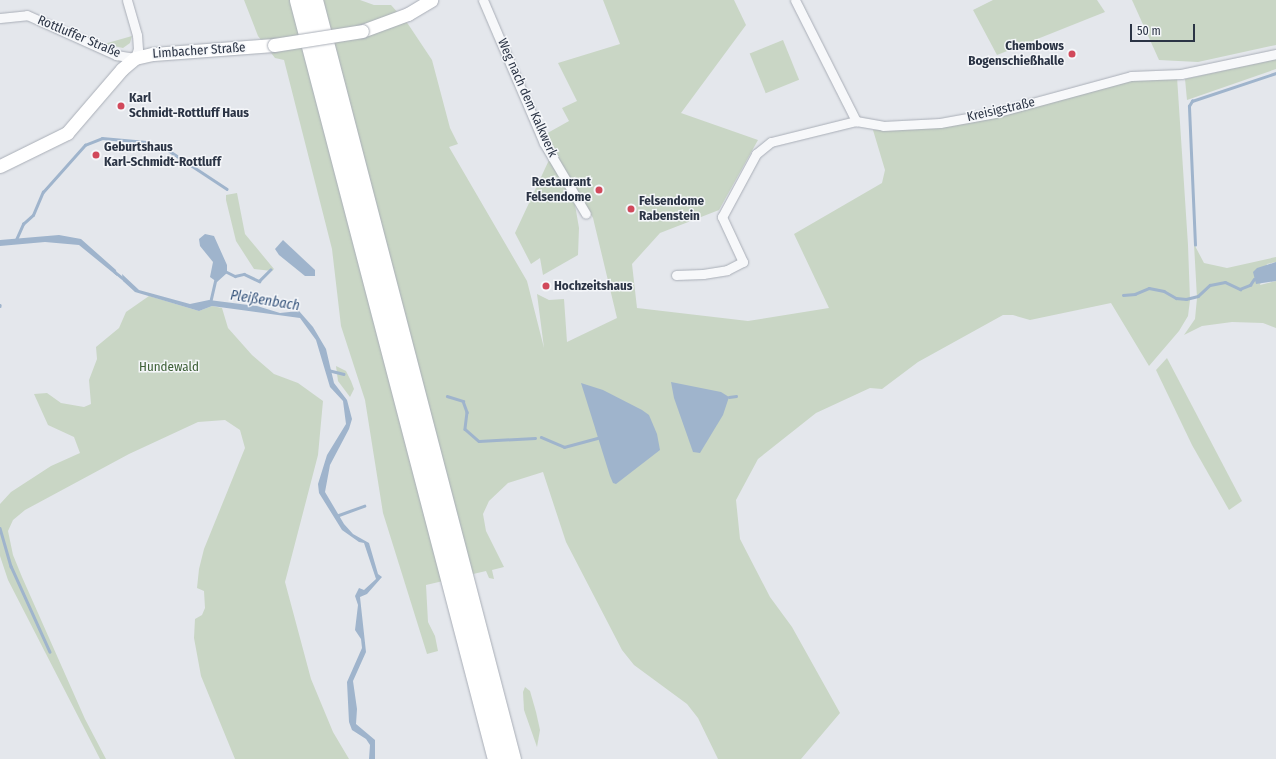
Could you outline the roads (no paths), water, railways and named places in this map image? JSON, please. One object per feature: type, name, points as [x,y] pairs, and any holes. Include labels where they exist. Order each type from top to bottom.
[{"type":"highway","points":[[298,0],[496,759]]},
{"type":"highway","points":[[314,0],[512,759]]},
{"type":"street","points":[[127,0],[137,35],[138,49],[135,58]]},
{"type":"street","name":"Limbacher Straße","points":[[0,166],[67,133],[122,69],[135,58],[153,54],[274,45],[362,31],[408,14],[431,0]]},
{"type":"street","name":"Weg nach dem Kalkwerk","points":[[483,0],[544,143],[586,214]]},
{"type":"street","points":[[676,275],[703,274],[727,270],[743,262],[722,217],[744,174],[765,145],[856,121],[795,0]]},
{"type":"street","name":"Rottluffer Straße","points":[[0,18],[27,15],[116,55],[135,58]]},
{"type":"street","name":"Kreisigstraße","points":[[856,121],[883,126],[940,123],[995,113],[1131,76],[1181,74],[1276,54]]},
{"type":"water","points":[[205,234],[214,236],[227,265],[227,273],[217,282],[210,277],[213,262],[200,246],[199,239]]},
{"type":"water","points":[[59,235],[81,239],[116,270],[117,276],[79,245],[45,242],[0,246],[0,240]]},
{"type":"water","points":[[283,240],[315,270],[315,276],[305,276],[279,255],[275,249]]},
{"type":"water","points":[[1276,262],[1276,281],[1256,284],[1253,272],[1257,268]]},
{"type":"water","points":[[122,274],[139,290],[190,304],[209,300],[257,306],[280,313],[299,311],[313,327],[326,349],[334,383],[347,400],[352,419],[349,429],[330,465],[325,492],[344,524],[353,534],[369,543],[378,574],[382,577],[367,594],[360,597],[366,652],[353,681],[357,709],[356,724],[375,740],[375,759],[369,759],[370,745],[366,739],[352,730],[349,722],[347,682],[362,648],[361,639],[355,630],[358,605],[355,596],[359,588],[364,590],[376,579],[364,543],[359,542],[342,530],[319,493],[318,484],[327,455],[346,424],[343,401],[330,387],[316,340],[300,318],[212,306],[199,311],[135,292],[123,281]]},
{"type":"water","points":[[671,382],[721,392],[729,397],[723,415],[700,453],[693,452],[674,398]]},
{"type":"water","points":[[581,383],[603,390],[642,410],[649,415],[657,434],[660,450],[616,484],[613,483],[610,476]]},
{"type":"waterway","points":[[1195,245],[1189,106],[1192,101],[1276,73]]},
{"type":"waterway","points":[[15,242],[23,224],[33,215],[43,192],[85,145],[102,138],[146,142],[165,148],[227,189]]},
{"type":"waterway","points":[[227,272],[235,276],[244,274],[259,281],[270,270]]},
{"type":"waterway","name":"Pleißenbach","points":[[115,272],[125,280]]},
{"type":"waterway","points":[[1123,295],[1135,294],[1149,288],[1164,291],[1176,298],[1186,299],[1198,296],[1210,285],[1225,282],[1240,289],[1250,285],[1254,279]]},
{"type":"waterway","points":[[210,303],[215,281]]},
{"type":"waterway","points":[[328,370],[344,374]]},
{"type":"waterway","points":[[447,396],[463,401],[467,412],[465,429],[479,441],[535,438]]},
{"type":"waterway","points":[[729,397],[736,396]]},
{"type":"waterway","points":[[541,437],[564,447],[598,438]]},
{"type":"waterway","points":[[336,516],[364,506]]},
{"type":"waterway","points":[[0,528],[11,566],[50,652]]},
{"type":"place","name":"Chembows Bogenschießhalle","points":[[1072,54]]},
{"type":"place","name":"Karl Schmidt-Rottluff Haus","points":[[121,106]]},
{"type":"place","name":"Geburtshaus Karl-Schmidt-Rottluff","points":[[96,155]]},
{"type":"place","name":"Restaurant Felsendome","points":[[599,190]]},
{"type":"place","name":"Felsendome Rabenstein","points":[[631,209]]},
{"type":"place","name":"Hochzeitshaus","points":[[546,286]]},
{"type":"park label","name":"Hundewald","points":[[169,367]]}]
